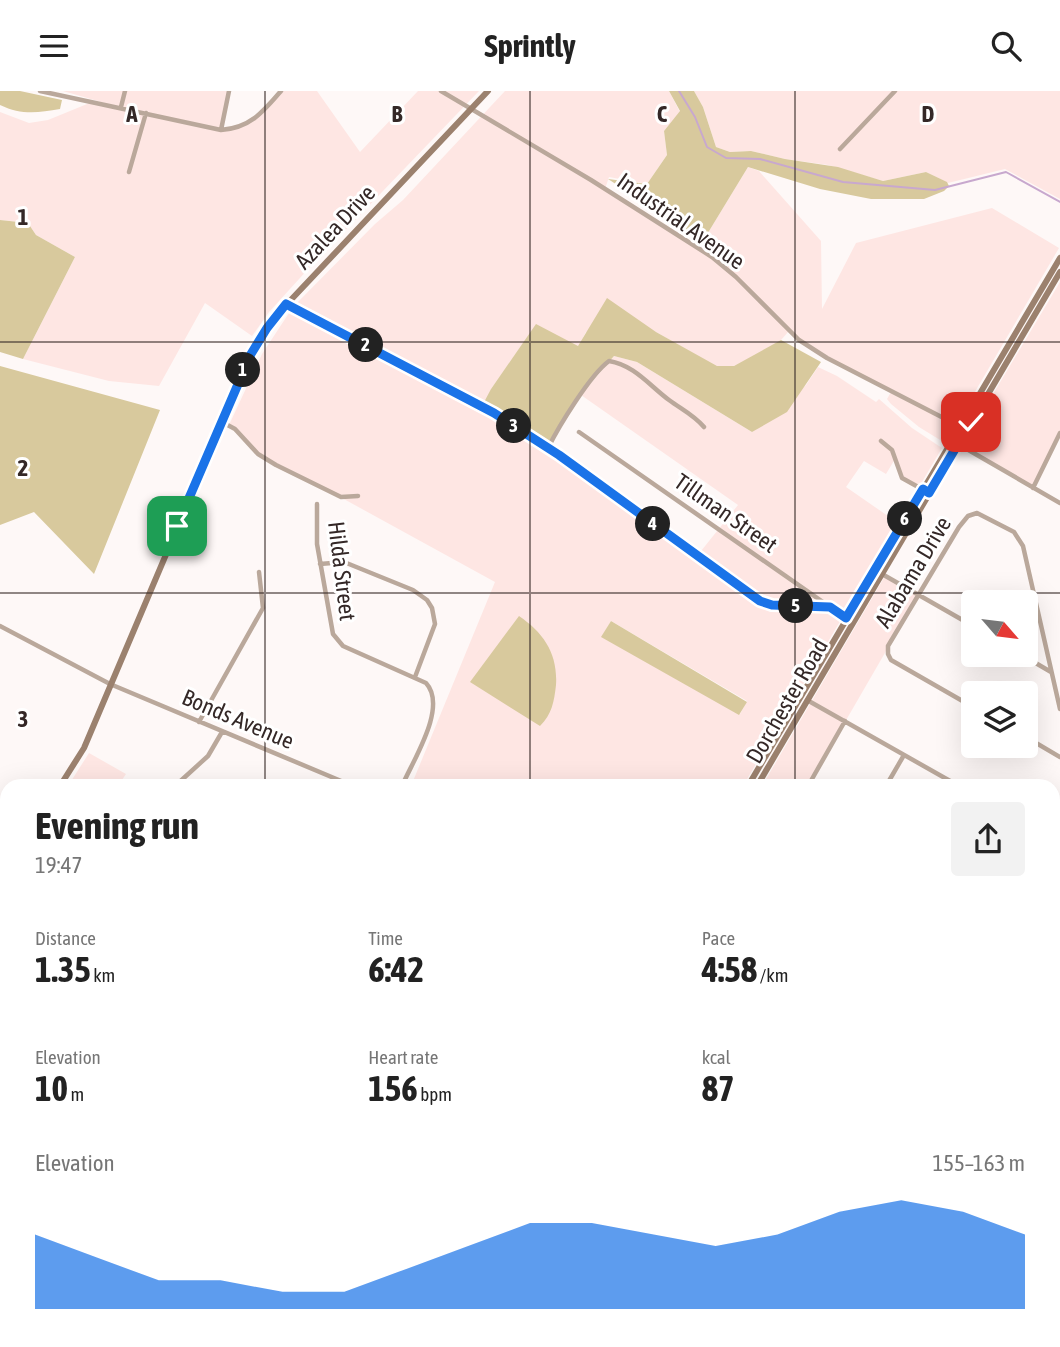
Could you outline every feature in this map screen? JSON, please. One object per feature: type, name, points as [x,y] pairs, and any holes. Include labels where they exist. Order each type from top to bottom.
[{"type":"main road","name":"Azalea Drive","points":[[64,779],[83,748],[221,422],[251,354],[267,328],[286,304],[488,91]]},
{"type":"main road","name":"Dorchester Road","points":[[752,779],[846,618],[955,442],[1060,258]]},
{"type":"main road","name":"Dorchester Road","points":[[963,428],[1060,272]]},
{"type":"main road","name":"Dorchester Road","points":[[761,779],[882,574],[926,491]]},
{"type":"street","points":[[40,91],[221,130],[236,129],[255,120],[281,91]]},
{"type":"street","points":[[121,108],[125,91]]},
{"type":"street","points":[[221,130],[229,91]]},
{"type":"street","name":"Industrial Avenue","points":[[441,91],[591,180],[712,257],[799,340],[833,361],[963,428]]},
{"type":"street","points":[[840,149],[895,91]]},
{"type":"street","points":[[129,172],[146,113]]},
{"type":"street","points":[[286,304],[476,402],[548,448],[760,601],[772,605],[830,607]]},
{"type":"street","points":[[548,448],[585,389],[609,361],[621,363],[631,369],[669,400],[695,416],[704,427]]},
{"type":"street","points":[[221,422],[235,429],[258,454],[276,465],[341,497],[358,496]]},
{"type":"street","name":"Tillman Street","points":[[579,432],[853,623]]},
{"type":"street","points":[[1033,488],[1060,433]]},
{"type":"street","points":[[881,441],[894,454],[902,478],[926,491]]},
{"type":"street","points":[[955,442],[1060,503]]},
{"type":"street","name":"Hilda Street","points":[[317,504],[317,544],[330,630],[343,646],[415,677]]},
{"type":"street","name":"Alabama Drive","points":[[961,700],[891,660],[888,646],[959,527],[968,516],[977,513],[1014,533],[1023,546],[1060,709]]},
{"type":"street","points":[[320,564],[344,562],[414,590],[427,600],[435,615],[435,624],[415,677],[431,689],[435,705],[433,717],[405,779]]},
{"type":"street","points":[[199,722],[263,608],[259,572]]},
{"type":"street","points":[[882,574],[961,619]]},
{"type":"street","name":"Bonds Avenue","points":[[0,626],[110,684],[336,779]]},
{"type":"street","points":[[1038,664],[1052,672]]},
{"type":"street","points":[[800,696],[947,779]]},
{"type":"street","points":[[811,779],[845,721]]},
{"type":"street","points":[[183,779],[208,756],[222,732]]},
{"type":"street","points":[[1038,744],[1060,757]]},
{"type":"street","points":[[890,779],[904,755]]},
{"type":"shaded area","points":[[0,91],[20,91],[62,100],[60,109],[22,112],[0,105]]},
{"type":"shaded area","points":[[63,91],[229,91],[221,129],[246,125],[281,91],[317,91],[360,152],[418,91],[479,91],[310,267],[269,312],[252,336],[205,303],[159,386],[109,381],[23,359],[75,257],[36,235],[28,223],[0,220],[0,112],[29,123],[48,120],[92,102],[108,104]]},
{"type":"shaded area","points":[[505,91],[669,91],[680,112],[664,131],[667,155],[647,184],[609,177],[605,189],[711,255],[703,241],[748,167],[759,171],[821,241],[822,309],[856,243],[992,208],[1059,248],[945,443],[919,427],[891,404],[887,399],[891,392],[827,358],[789,331],[781,340],[761,353],[734,366],[717,367],[656,332],[586,332],[578,347],[536,325],[491,389],[559,455],[697,556],[738,505],[581,395],[614,356],[637,362],[752,432],[806,385],[818,367],[837,376],[876,402],[879,399],[912,428],[942,448],[919,487],[905,481],[895,459],[886,474],[864,461],[846,487],[898,523],[747,779],[414,779],[495,582],[265,459],[229,425],[262,354],[293,307],[375,224],[403,200]],"holes":[[[611,621],[747,701],[740,714],[602,637]]]},
{"type":"shaded area","points":[[669,91],[694,91],[703,107],[716,147],[730,152],[751,151],[838,167],[883,181],[926,172],[947,182],[949,186],[944,191],[924,199],[871,199],[820,189],[748,167],[703,241],[608,179],[647,184],[667,155],[664,131],[680,111]]},
{"type":"shaded area","points":[[694,91],[1060,91],[1060,199],[1005,169],[948,183],[926,172],[883,181],[828,165],[751,151],[730,152],[716,147],[703,107]]},
{"type":"shaded area","points":[[0,220],[28,223],[36,235],[75,257],[23,359],[0,352]]},
{"type":"shaded area","points":[[1060,282],[1060,434],[1033,488],[962,446]]},
{"type":"shaded area","points":[[607,298],[656,332],[717,366],[734,366],[781,340],[821,362],[787,412],[752,432],[637,362],[614,356],[585,389],[548,448],[482,406],[536,324],[578,346]]},
{"type":"shaded area","points":[[0,366],[160,410],[94,574],[34,512],[0,525]]},
{"type":"shaded area","points":[[885,576],[919,594],[812,779],[766,779]]},
{"type":"shaded area","points":[[519,616],[536,630],[548,645],[555,664],[556,685],[553,702],[550,712],[540,726],[470,682]]},
{"type":"shaded area","points":[[611,621],[747,702],[739,715],[601,637]]},
{"type":"shaded area","points":[[89,753],[126,774],[123,779],[72,779]]},
{"type":"waterway","points":[[679,91],[695,117],[707,147],[726,158],[760,159],[843,182],[935,190],[1006,172],[1060,202]]},
{"type":"route","points":[[177,526],[251,354],[286,304],[494,413],[559,455],[760,601],[772,605],[830,607],[846,618],[923,489],[929,493],[971,422]]}]
